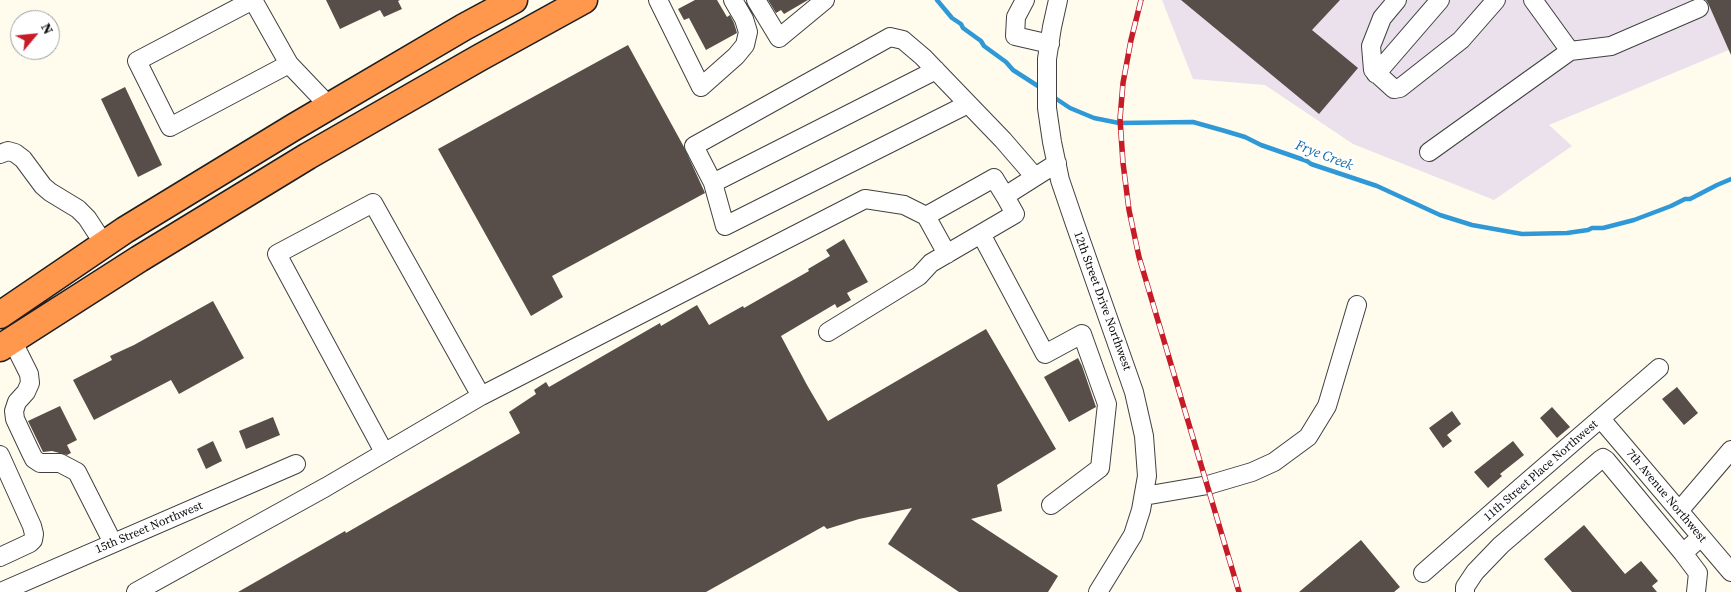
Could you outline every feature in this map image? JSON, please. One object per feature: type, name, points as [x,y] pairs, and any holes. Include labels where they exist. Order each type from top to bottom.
[{"type":"highway","points":[[0,315],[104,244],[329,106],[514,0]]},
{"type":"highway","points":[[6,344],[139,259],[308,156],[584,0]]},
{"type":"street","points":[[289,64],[170,127],[137,62],[253,0],[289,64],[329,106]]},
{"type":"street","points":[[658,0],[701,87],[736,56],[745,45],[748,32],[733,0]]},
{"type":"street","points":[[756,0],[779,38],[825,0]]},
{"type":"street","points":[[1025,0],[1016,17],[1015,36],[1050,44]]},
{"type":"street","name":"12th Street Drive Northwest","points":[[1058,0],[1047,73],[1047,108],[1052,142],[1074,224],[1096,279],[1134,392],[1144,436],[1147,476],[1144,496],[1133,535],[1098,592]]},
{"type":"street","points":[[1397,0],[1382,18],[1371,46],[1373,70],[1394,89],[1400,88],[1460,40],[1496,0]]},
{"type":"street","points":[[1376,74],[1440,0]]},
{"type":"street","points":[[1532,0],[1570,51]]},
{"type":"street","points":[[1429,152],[1570,51],[1611,46],[1699,8]]},
{"type":"street","points":[[968,104],[725,226],[713,183],[694,146],[890,37],[903,40],[936,70],[968,104],[1035,177]]},
{"type":"street","points":[[713,183],[936,70]]},
{"type":"street","points":[[0,154],[8,151],[23,159],[43,186],[78,209],[87,218],[104,244]]},
{"type":"street","points":[[1004,196],[1057,163]]},
{"type":"street","points":[[828,332],[919,276],[931,263],[1015,214],[994,178],[926,216]]},
{"type":"street","points":[[136,592],[326,487],[481,396],[865,199],[904,205],[926,216],[947,254]]},
{"type":"street","points":[[384,452],[277,254],[373,203],[481,396]]},
{"type":"street","points":[[982,234],[1045,354],[1082,334],[1107,404],[1100,468],[1051,505]]},
{"type":"street","points":[[1144,496],[1208,485],[1252,472],[1274,462],[1308,437],[1327,406],[1357,306]]},
{"type":"street","points":[[6,344],[29,374],[30,383],[26,392],[17,402],[14,411],[15,419],[34,459],[40,463],[60,463],[77,472],[113,543]]},
{"type":"street","name":"11th Street Place Northwest","points":[[1423,574],[1660,368]]},
{"type":"street","name":"7th Avenue Northwest","points":[[1601,419],[1731,572]]},
{"type":"street","points":[[1679,511],[1731,450]]},
{"type":"street","points":[[0,455],[34,534],[30,544],[0,557]]},
{"type":"street","points":[[1466,592],[1465,587],[1475,572],[1501,545],[1603,458],[1698,573],[1696,592]]},
{"type":"street","name":"15th Street Northwest","points":[[1,592],[296,464]]},
{"type":"street","points":[[1683,553],[1701,537]]},
{"type":"shaded area","points":[[1162,0],[1731,0],[1731,49],[1549,125],[1572,146],[1494,200],[1353,144],[1265,85],[1193,79]]},
{"type":"building","points":[[326,0],[400,0],[398,1],[402,9],[384,17],[380,10],[340,29]]},
{"type":"building","points":[[695,0],[717,0],[727,17],[730,15],[737,33],[706,50],[689,18],[684,20],[678,9]]},
{"type":"building","points":[[768,0],[808,0],[784,14],[781,10],[776,13]]},
{"type":"building","points":[[1181,0],[1340,0],[1312,30],[1358,68],[1319,114]]},
{"type":"building","points":[[1706,0],[1731,0],[1731,55],[1708,3]]},
{"type":"building","points":[[628,45],[684,147],[705,193],[552,276],[563,297],[531,316],[438,149]]},
{"type":"building","points":[[125,87],[162,165],[138,177],[101,99]]},
{"type":"building","points":[[844,239],[868,282],[847,293],[851,300],[837,308],[835,304],[781,336],[807,385],[828,421],[986,329],[1056,449],[997,485],[1002,511],[971,519],[1058,576],[1048,592],[959,592],[888,544],[912,508],[859,519],[827,529],[824,526],[706,592],[238,592],[345,531],[346,533],[520,433],[509,412],[536,394],[534,390],[546,382],[549,387],[660,323],[661,326],[697,305],[709,325],[743,306],[744,308],[809,271],[808,269],[830,256],[826,250]]},
{"type":"building","points":[[213,301],[244,358],[179,394],[171,380],[94,420],[73,380],[112,360],[110,356],[134,345]]},
{"type":"building","points":[[1078,358],[1096,407],[1069,422],[1044,377]]},
{"type":"building","points":[[1677,387],[1698,413],[1684,425],[1662,399]]},
{"type":"building","points":[[60,406],[77,440],[67,445],[71,453],[67,455],[52,451],[43,452],[28,421]]},
{"type":"building","points":[[1552,407],[1570,427],[1557,438],[1540,418]]},
{"type":"building","points":[[1452,411],[1461,424],[1447,435],[1452,441],[1443,448],[1429,428]]},
{"type":"building","points":[[273,417],[280,435],[246,449],[239,431]]},
{"type":"building","points":[[213,441],[222,461],[206,469],[197,449]]},
{"type":"building","points":[[1513,441],[1524,455],[1500,474],[1502,476],[1488,488],[1474,472]]},
{"type":"building","points":[[1584,525],[1625,574],[1641,561],[1658,581],[1652,586],[1657,592],[1572,592],[1544,559]]},
{"type":"building","points":[[1361,540],[1400,587],[1394,592],[1299,592]]},
{"type":"waterway","name":"Frye Creek","points":[[937,0],[952,18],[981,41],[984,46],[1006,62],[1013,70],[1041,88]]},
{"type":"waterway","name":"Frye Creek","points":[[1052,96],[1070,108],[1094,118],[1119,123],[1193,122],[1225,131],[1245,137],[1311,164],[1377,186],[1440,215],[1472,225],[1522,234],[1567,233],[1592,228],[1603,228],[1634,220],[1685,199],[1690,199],[1731,179]]},
{"type":"railway","points":[[1141,0],[1123,83],[1120,119],[1129,210],[1139,257],[1239,592]]}]
